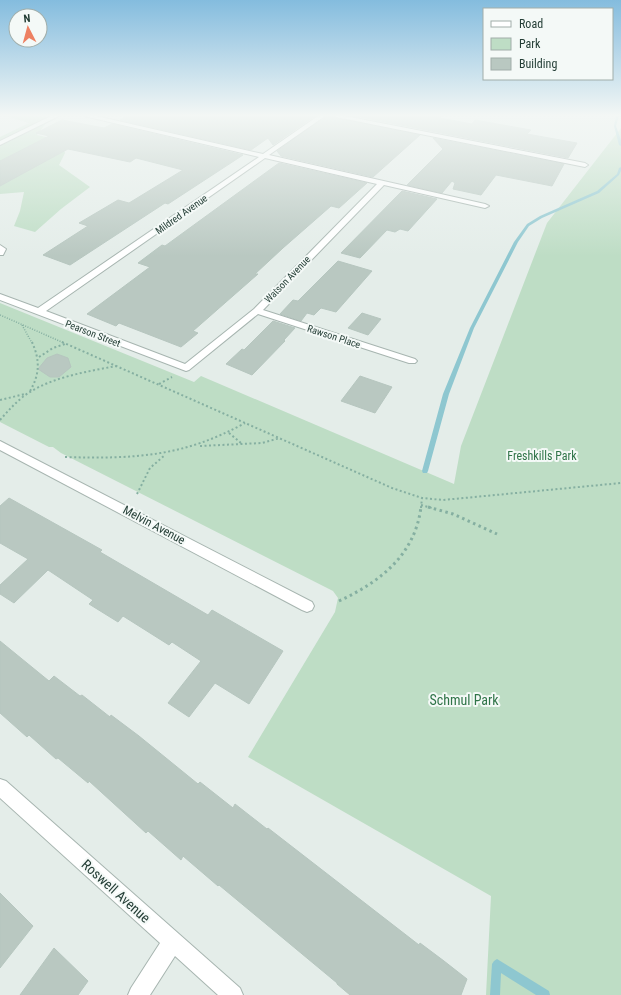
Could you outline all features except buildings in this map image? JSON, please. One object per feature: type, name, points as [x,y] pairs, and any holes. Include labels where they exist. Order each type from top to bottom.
[{"type":"street","name":"Mildred Avenue","points":[[39,312],[256,162]]},
{"type":"street","points":[[293,162],[485,206]]},
{"type":"street","points":[[572,162],[585,165]]},
{"type":"street","name":"Watson Avenue","points":[[186,368],[256,311],[382,183]]},
{"type":"street","points":[[0,247],[2,249],[0,253]]},
{"type":"street","name":"Pearson Street","points":[[0,297],[186,368]]},
{"type":"street","name":"Rawson Place","points":[[256,311],[412,361]]},
{"type":"street","name":"Melvin Avenue","points":[[0,445],[307,606]]},
{"type":"street","name":"Roswell Avenue","points":[[0,787],[233,995]]},
{"type":"street","points":[[138,995],[173,942]]},
{"type":"path","points":[[0,315],[392,488],[422,498],[443,500],[621,484]]},
{"type":"path","points":[[0,420],[15,403],[29,393],[36,380],[38,358],[35,348],[22,325]]},
{"type":"path","points":[[38,358],[53,348],[65,344]]},
{"type":"path","points":[[0,400],[29,393],[59,381],[116,366]]},
{"type":"path","points":[[159,384],[176,374]]},
{"type":"path","points":[[65,457],[126,458],[166,454],[196,446],[229,433],[245,422]]},
{"type":"path","points":[[229,433],[241,444]]},
{"type":"path","points":[[196,446],[262,443],[280,438]]},
{"type":"path","points":[[137,494],[150,468],[160,457],[166,454]]},
{"type":"path","points":[[339,601],[359,592],[377,580],[404,552],[418,520],[422,498]]},
{"type":"path","points":[[421,505],[453,514],[498,534]]},
{"type":"green space","points":[[0,162],[60,162],[59,165],[90,187],[61,209],[35,232],[14,226],[20,211],[24,192],[0,194]]},
{"type":"green space","name":"Schmul Park","points":[[594,162],[621,162],[621,995],[486,995],[491,896],[248,757],[335,612],[338,598],[333,591],[61,453],[53,447],[49,447],[0,422],[0,303],[194,382],[201,376],[454,484],[461,446],[547,223]]},
{"type":"waterway","points":[[425,471],[446,394],[472,328],[516,242],[528,225],[541,217],[598,192],[618,174],[621,168]]},
{"type":"waterway","points":[[495,995],[497,964],[545,995]]},
{"type":"park label","name":"Freshkills Park","points":[[542,456]]}]
